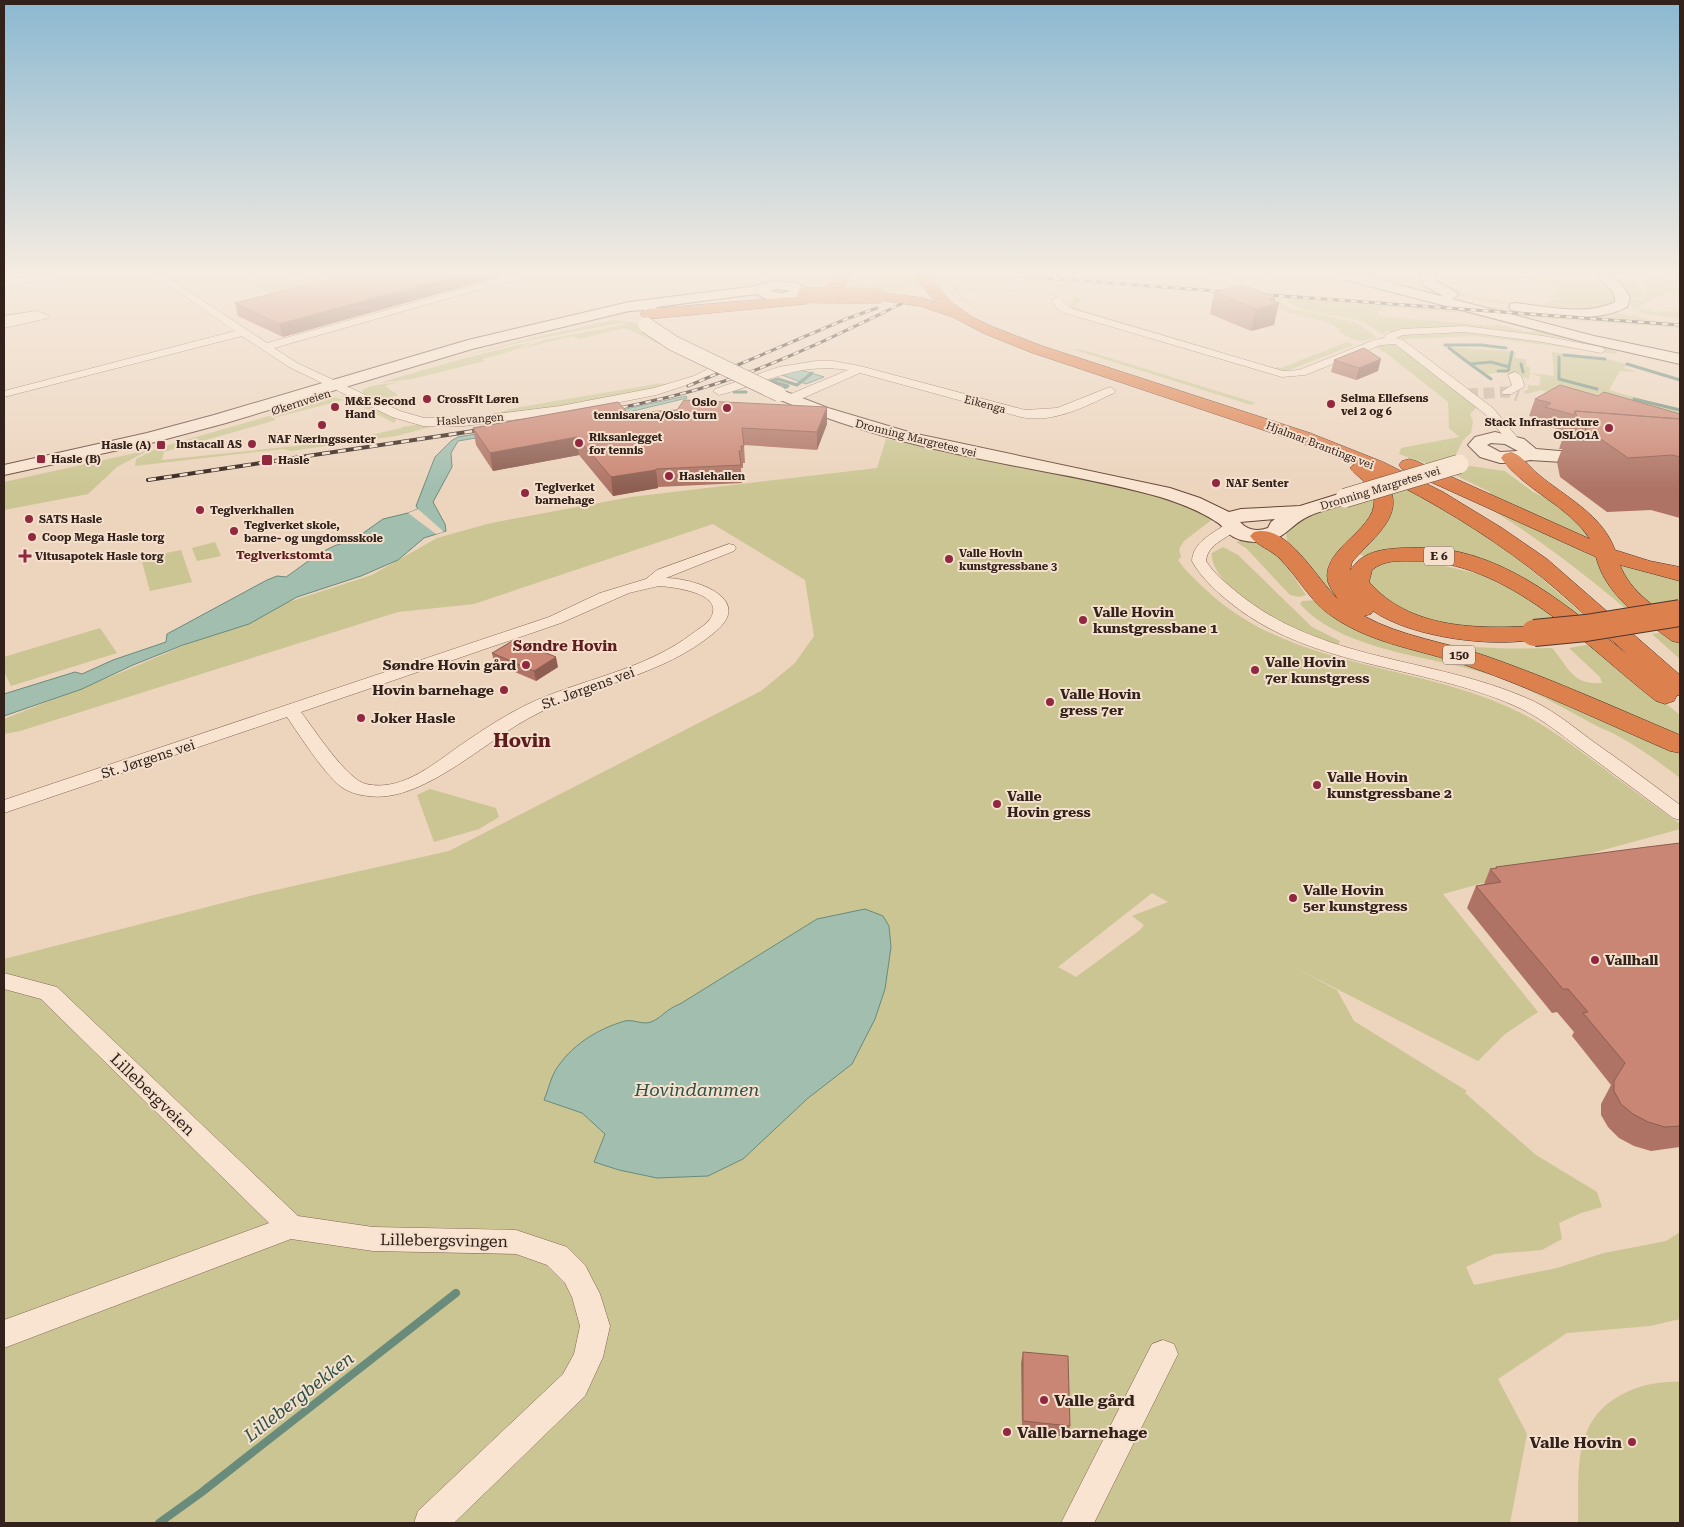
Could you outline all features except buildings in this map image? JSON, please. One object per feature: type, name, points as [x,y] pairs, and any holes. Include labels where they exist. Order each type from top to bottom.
[{"type":"highway","name":"Hjalmar Brantings vei","points":[[1032,347],[1251,419],[1331,443],[1436,486],[1513,532],[1582,583],[1680,669]]},
{"type":"highway","name":"Hjalmar Brantings vei","points":[[1057,347],[1284,421],[1421,488],[1504,538],[1566,586],[1680,688]]},
{"type":"highway","points":[[1331,443],[1376,452],[1431,473],[1564,538],[1607,556],[1640,566],[1680,574]]},
{"type":"highway","name":"E 6","points":[[1331,443],[1373,479],[1379,486],[1385,501],[1382,514],[1347,554],[1338,569],[1339,583],[1345,593],[1355,604],[1382,620],[1426,634],[1489,643],[1680,622]]},
{"type":"highway","points":[[1516,451],[1529,477],[1592,528],[1603,542],[1614,577],[1623,589],[1680,636]]},
{"type":"highway","name":"150","points":[[1250,525],[1285,550],[1325,600],[1340,612],[1363,625],[1395,638],[1458,654],[1495,667],[1680,745]]},
{"type":"highway","name":"E 6","points":[[1680,613],[1586,628],[1539,638],[1467,632],[1408,620],[1392,613],[1366,594],[1358,583],[1359,570],[1366,563],[1378,558],[1414,554],[1461,560],[1498,573],[1543,598],[1627,667],[1680,707]]},
{"type":"main road","name":"Økernveien","points":[[4,470],[133,442],[486,347]]},
{"type":"main road","name":"Dronning Margretes vei","points":[[681,347],[785,396],[858,424],[892,434],[1122,482],[1204,507],[1250,525],[1302,512],[1459,464],[1516,451]]},
{"type":"main road","points":[[1594,347],[1680,367]]},
{"type":"main road","points":[[1598,347],[1680,359]]},
{"type":"main road","name":"Økernveien","points":[[4,476],[189,435],[338,387]]},
{"type":"main road","points":[[1484,443],[1516,451],[1615,458]]},
{"type":"main road","name":"Dronning Margretes vei","points":[[1459,464],[1484,443]]},
{"type":"street","points":[[4,394],[186,347]]},
{"type":"street","name":"Haslevangen","points":[[264,347],[293,366],[410,420],[450,423],[560,410],[656,392],[698,378],[710,372],[719,361]]},
{"type":"street","points":[[1192,347],[1282,374],[1298,374],[1363,347]]},
{"type":"street","points":[[1407,347],[1489,411],[1500,423],[1516,451]]},
{"type":"street","name":"Eikenga","points":[[719,391],[794,366],[828,364],[860,369],[1025,414],[1053,414],[1065,411],[1110,391]]},
{"type":"street","points":[[785,396],[860,369]]},
{"type":"street","points":[[1507,392],[1518,387],[1516,379]]},
{"type":"street","points":[[1484,443],[1498,429],[1500,423]]},
{"type":"street","name":"Dronning Margretes vei","points":[[1204,548],[1250,525]]},
{"type":"street","name":"Dronning Margretes vei","points":[[1204,548],[1211,540],[1250,525]]},
{"type":"street","name":"St. Jørgens vei","points":[[651,583],[662,573],[729,548]]},
{"type":"street","points":[[1204,548],[1199,557],[1202,566],[1233,598],[1263,621],[1290,634],[1320,644],[1477,687],[1518,701],[1562,726],[1680,814]]},
{"type":"street","name":"St. Jørgens vei","points":[[4,807],[555,620],[622,590],[651,583],[679,583],[708,592],[716,600],[720,608],[718,620],[688,644],[650,665],[564,695],[527,712],[409,785],[383,790],[359,788],[343,779],[291,711]]},
{"type":"street","name":"Lillebergveien","points":[[4,981],[28,986],[49,994],[291,1227]]},
{"type":"street","name":"Lillebergsvingen","points":[[4,1334],[291,1227],[373,1240],[516,1242],[557,1256],[575,1274],[586,1294],[595,1326],[588,1357],[574,1385],[430,1523]]},
{"type":"street","points":[[1077,1523],[1164,1354]]},
{"type":"shaded area","points":[[496,347],[500,347],[423,366]]},
{"type":"shaded area","points":[[510,347],[520,347],[482,359],[485,361],[412,379],[379,383]]},
{"type":"shaded area","points":[[1196,347],[1206,347],[1228,354],[1222,355]]},
{"type":"shaded area","points":[[1334,347],[1348,347],[1284,372],[1273,369],[1281,368]]},
{"type":"shaded area","points":[[1375,347],[1402,347],[1478,406],[1470,414],[1473,422],[1471,433],[1449,460],[1435,464],[1399,454],[1401,448],[1459,437],[1449,428],[1448,402],[1386,353]]},
{"type":"shaded area","points":[[1449,347],[1516,352],[1515,358],[1526,359],[1526,366],[1530,367],[1529,379],[1505,372],[1486,374]]},
{"type":"shaded area","points":[[1563,347],[1604,347],[1617,351],[1616,354]]},
{"type":"shaded area","points":[[1072,349],[1084,350],[1256,403],[1251,405]]},
{"type":"shaded area","points":[[1552,352],[1627,364],[1624,368],[1637,372],[1620,371],[1609,390],[1680,410],[1680,430],[1541,390],[1527,394],[1523,392],[1528,389],[1528,385],[1539,386],[1541,377],[1530,373],[1554,376]]},
{"type":"shaded area","points":[[398,382],[385,386],[398,395],[391,397],[394,399],[402,397],[410,402],[392,407],[363,393],[362,390],[371,386]]},
{"type":"shaded area","points":[[662,383],[666,385],[580,404],[489,415],[520,407]]},
{"type":"shaded area","points":[[345,395],[395,418],[396,421],[394,423],[341,396]]},
{"type":"shaded area","points":[[335,397],[344,400],[273,418],[276,420],[164,452],[162,460],[343,441],[416,425],[430,427],[396,436],[291,451],[283,449],[135,466],[136,459],[158,448]]},
{"type":"shaded area","points":[[886,439],[1130,488],[1164,498],[1209,515],[1214,518],[1184,541],[1179,549],[1181,557],[1178,560],[1204,588],[1237,614],[1272,634],[1310,649],[1470,692],[1508,707],[1564,739],[1680,824],[1680,829],[1443,894],[1538,1012],[1505,1034],[1478,1061],[1292,966],[1337,990],[1354,1021],[1467,1091],[1465,1093],[1536,1155],[1597,1192],[1602,1207],[1581,1213],[1559,1223],[1562,1239],[1542,1250],[1494,1254],[1466,1267],[1474,1285],[1557,1268],[1604,1253],[1666,1241],[1680,1232],[1680,1319],[1650,1326],[1567,1333],[1498,1379],[1527,1434],[1510,1523],[4,1523],[4,959],[258,894],[449,851],[761,691],[795,663],[814,636],[805,580],[713,524],[474,604],[398,612],[20,731],[4,734],[4,719],[192,642],[236,619],[372,575],[437,538],[491,523],[631,497],[877,468]],"holes":[[[1152,893],[1168,902],[1132,916],[1144,925],[1140,930],[1076,977],[1058,967]]]},
{"type":"shaded area","points":[[149,450],[117,467],[88,494],[4,510],[4,482]]},
{"type":"shaded area","points":[[1470,466],[1505,471],[1533,492],[1559,504],[1598,545],[1490,494],[1490,492],[1449,472]]},
{"type":"shaded area","points":[[1404,487],[1455,516],[1520,561],[1622,651],[1513,575],[1382,551],[1364,556],[1357,553],[1389,517],[1392,502],[1389,491]]},
{"type":"shaded area","points":[[1463,493],[1600,560],[1601,569],[1608,583],[1641,612],[1632,614],[1550,549],[1508,520]]},
{"type":"shaded area","points":[[1377,494],[1373,513],[1367,523],[1328,565],[1327,570],[1330,584],[1341,599],[1362,616],[1386,628],[1413,637],[1470,647],[1552,648],[1577,678],[1592,683],[1602,683],[1600,677],[1569,648],[1592,644],[1680,715],[1680,742],[1493,663],[1391,633],[1340,608],[1322,590],[1293,550],[1287,541],[1286,533],[1292,521]]},
{"type":"shaded area","points":[[1245,540],[1265,543],[1287,567],[1306,595],[1299,597],[1290,595],[1246,548],[1236,542]]},
{"type":"shaded area","points":[[215,542],[221,556],[197,561],[192,548]]},
{"type":"shaded area","points":[[1223,547],[1238,555],[1312,627],[1340,641],[1338,645],[1280,623],[1237,594],[1213,563],[1212,553]]},
{"type":"shaded area","points":[[181,550],[192,582],[150,591],[141,558]]},
{"type":"shaded area","points":[[1409,558],[1501,579],[1568,624],[1516,630],[1444,625],[1397,610],[1367,582],[1371,569],[1379,564]]},
{"type":"shaded area","points":[[1618,565],[1680,578],[1680,604],[1655,609],[1629,586]]},
{"type":"shaded area","points":[[1319,600],[1441,653],[1680,749],[1680,778],[1651,756],[1617,735],[1520,686],[1470,669],[1365,643],[1340,633],[1318,620],[1300,604],[1302,601]]},
{"type":"shaded area","points":[[100,628],[117,653],[11,686],[4,672],[4,657]]},
{"type":"shaded area","points":[[1666,632],[1680,643],[1680,659],[1652,634]]},
{"type":"shaded area","points":[[430,789],[496,808],[499,817],[479,829],[434,842],[417,795]]},
{"type":"shaded area","name":"Valle Hovin","points":[[1666,1382],[1680,1382],[1680,1523],[1578,1523],[1579,1465],[1583,1442],[1594,1419],[1603,1408],[1614,1400],[1639,1387]]},
{"type":"water","points":[[798,369],[824,377],[806,384],[782,375]]},
{"type":"water","points":[[686,396],[687,398],[629,412],[458,441],[451,453],[452,467],[433,502],[445,524],[446,531],[424,538],[398,560],[361,576],[297,597],[249,624],[183,645],[133,665],[82,689],[4,716],[4,694],[75,672],[82,674],[113,660],[166,642],[167,634],[267,580],[277,576],[286,577],[326,550],[342,543],[349,543],[383,519],[418,509],[416,506],[435,457],[451,441],[458,437],[616,411]]},
{"type":"water","name":"Hovindammen","points":[[865,909],[883,916],[889,926],[891,947],[885,989],[875,1019],[852,1064],[807,1099],[743,1159],[708,1176],[657,1178],[619,1170],[594,1162],[605,1134],[582,1113],[544,1100],[553,1074],[561,1062],[576,1046],[595,1034],[625,1021],[651,1022],[817,919]]},
{"type":"pier","points":[[418,509],[444,532],[436,534],[408,513]]},
{"type":"waterway","points":[[1500,347],[1506,348]]},
{"type":"waterway","points":[[1449,348],[1470,364]]},
{"type":"waterway","points":[[1470,364],[1491,362],[1509,367],[1512,352]]},
{"type":"waterway","points":[[1564,355],[1605,359]]},
{"type":"waterway","points":[[1559,357],[1559,379],[1597,389]]},
{"type":"waterway","points":[[1470,364],[1491,379]]},
{"type":"waterway","points":[[1521,364],[1523,372]]},
{"type":"waterway","points":[[1627,364],[1680,380]]},
{"type":"waterway","points":[[1498,371],[1507,371],[1509,369]]},
{"type":"waterway","points":[[781,389],[788,386],[771,381],[778,379],[797,385],[812,373]]},
{"type":"waterway","points":[[734,392],[746,392]]},
{"type":"waterway","points":[[1634,399],[1680,410]]},
{"type":"waterway","name":"Lillebergbekken","points":[[159,1523],[202,1492],[456,1293]]},
{"type":"tunnel","points":[[1467,394],[1507,392],[1518,396]]},
{"type":"railway","points":[[688,386],[779,347]]},
{"type":"railway","points":[[610,410],[658,400],[721,382],[809,347]]},
{"type":"railway","points":[[148,480],[487,429]]},
{"type":"place","name":"CrossFit Løren","points":[[427,399]]},
{"type":"place","name":"Selma Ellefsens vei 2 og 6","points":[[1331,404]]},
{"type":"place","name":"M&E Second Hand","points":[[335,407]]},
{"type":"place","name":"Oslo tennisarena/Oslo turn","points":[[727,408]]},
{"type":"place","name":"NAF Næringssenter","points":[[322,425]]},
{"type":"place","name":"Stack Infrastructure OSLO1A","points":[[1609,428]]},
{"type":"place","name":"Riksanlegget for tennis","points":[[579,443]]},
{"type":"place","name":"Instacall AS","points":[[252,444]]},
{"type":"place","name":"Hasle (A)","points":[[161,445]]},
{"type":"place","name":"Hasle (B)","points":[[41,459]]},
{"type":"place","name":"Hasle","points":[[267,460]]},
{"type":"place","name":"Haslehallen","points":[[669,476]]},
{"type":"place","name":"NAF Senter","points":[[1216,483]]},
{"type":"place","name":"Teglverket barnehage","points":[[525,493]]},
{"type":"place","name":"Teglverkhallen","points":[[200,510]]},
{"type":"place","name":"SATS Hasle","points":[[29,519]]},
{"type":"place","name":"Teglverket skole, barne- og ungdomsskole","points":[[234,531]]},
{"type":"place","name":"Coop Mega Hasle torg","points":[[32,537]]},
{"type":"place","name":"Vitusapotek Hasle torg","points":[[25,556]]},
{"type":"place","name":"Valle Hovin kunstgressbane 3","points":[[949,559]]},
{"type":"place","name":"Valle Hovin kunstgressbane 1","points":[[1083,620]]},
{"type":"place","name":"Søndre Hovin gård","points":[[526,665]]},
{"type":"place","name":"Valle Hovin 7er kunstgress","points":[[1255,670]]},
{"type":"place","name":"Hovin barnehage","points":[[504,690]]},
{"type":"place","name":"Valle Hovin gress 7er","points":[[1050,702]]},
{"type":"place","name":"Joker Hasle","points":[[361,718]]},
{"type":"place","name":"Valle Hovin kunstgressbane 2","points":[[1317,785]]},
{"type":"place","name":"Valle Hovin gress","points":[[997,804]]},
{"type":"place","name":"Valle Hovin 5er kunstgress","points":[[1293,898]]},
{"type":"place","name":"Vallhall","points":[[1595,960]]},
{"type":"place","name":"Valle gård","points":[[1044,1400]]},
{"type":"place","name":"Valle barnehage","points":[[1007,1432]]},
{"type":"place","name":"Valle Hovin","points":[[1632,1442]]},
{"type":"district","name":"Teglverkstomta","points":[[284,555]]},
{"type":"district","name":"Søndre Hovin","points":[[565,646]]},
{"type":"district","name":"Hovin","points":[[522,740]]}]
